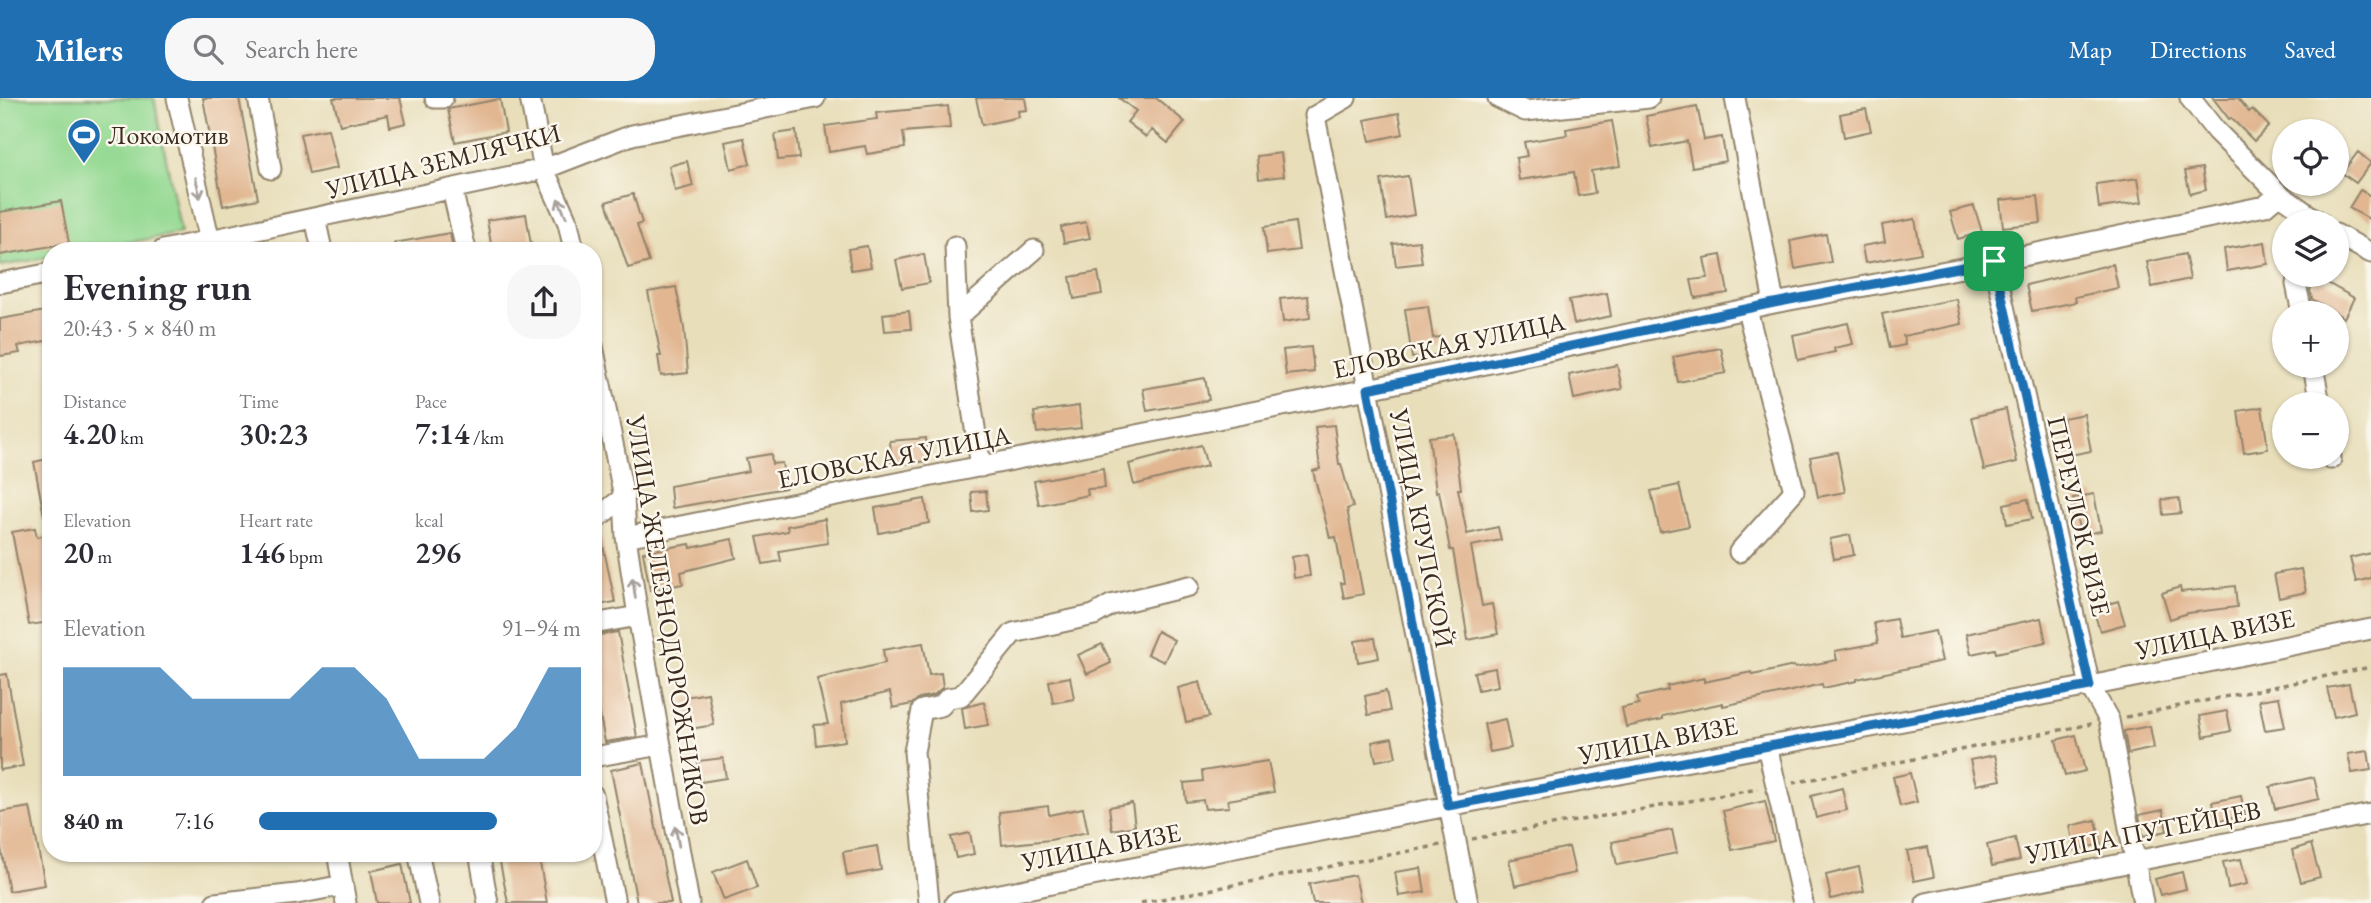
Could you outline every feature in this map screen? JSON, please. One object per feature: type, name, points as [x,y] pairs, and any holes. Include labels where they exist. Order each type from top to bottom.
[{"type":"street","points":[[177,98],[211,242]]},
{"type":"street","points":[[258,98],[271,169]]},
{"type":"street","points":[[435,98],[443,98]]},
{"type":"street","points":[[530,98],[544,169],[569,223],[573,242]]},
{"type":"street","name":"УЛИЦА ЗЕМЛЯЧКИ","points":[[227,242],[315,218],[544,169],[632,135],[744,105],[815,98]]},
{"type":"street","name":"УЛИЦА КРУПСКОЙ","points":[[1346,98],[1315,116],[1468,903]]},
{"type":"street","points":[[1498,98],[1525,111],[1649,98]]},
{"type":"street","points":[[1734,98],[1774,303]]},
{"type":"street","points":[[2190,98],[2216,131],[2272,187]]},
{"type":"street","points":[[452,189],[464,242]]},
{"type":"street","name":"ЕЛОВСКАЯ УЛИЦА","points":[[626,537],[1368,389],[1774,303],[2265,206],[2277,196]]},
{"type":"street","points":[[2282,196],[2299,210]]},
{"type":"street","points":[[315,218],[320,242]]},
{"type":"street","points":[[2349,241],[2371,253]]},
{"type":"street","points":[[955,246],[958,317],[981,467]]},
{"type":"street","points":[[958,317],[1034,250]]},
{"type":"street","name":"ПЕРЕУЛОК ВИЗЕ","points":[[1994,261],[2090,686],[2109,720],[2143,903]]},
{"type":"street","points":[[0,283],[42,275]]},
{"type":"street","points":[[1739,552],[1794,491],[1746,310]]},
{"type":"street","name":"УЛИЦА ЖЕЛЕЗНОДОРОЖНИКОВ","points":[[602,390],[624,497],[626,537],[638,616],[689,903]]},
{"type":"street","points":[[602,514],[624,497]]},
{"type":"street","points":[[929,903],[914,752],[922,710],[941,706],[948,698],[961,695],[1013,633],[1094,615],[1111,604],[1189,586]]},
{"type":"street","points":[[602,622],[638,616]]},
{"type":"street","name":"УЛИЦА ВИЗЕ","points":[[955,903],[1448,806],[2090,686],[2371,629]]},
{"type":"street","points":[[602,755],[661,745]]},
{"type":"street","points":[[1767,746],[1802,903]]},
{"type":"street","name":"УЛИЦА ПУТЕЙЦЕВ","points":[[1926,903],[2371,814]]},
{"type":"street","points":[[602,839],[615,903]]},
{"type":"street","points":[[215,903],[297,894],[345,894],[339,862]]},
{"type":"street","points":[[420,862],[429,903]]},
{"type":"street","points":[[480,862],[488,903]]},
{"type":"green space","name":"Локомотив","points":[[0,98],[154,98],[181,233],[131,242],[42,242],[42,259],[0,266]]},
{"type":"building","points":[[203,98],[239,98],[258,199],[223,206]]},
{"type":"building","points":[[333,98],[400,98],[406,123],[390,127],[388,115],[340,125]]},
{"type":"building","points":[[976,98],[1025,98],[1027,110],[1018,111],[1019,117],[982,125]]},
{"type":"building","points":[[1119,98],[1156,98],[1185,122],[1168,143],[1152,130],[1146,137],[1127,122],[1136,111]]},
{"type":"building","points":[[2213,98],[2238,98],[2249,112],[2252,109],[2269,126],[2254,141],[2229,119]]},
{"type":"building","points":[[500,99],[506,132],[455,142],[448,109]]},
{"type":"building","points":[[948,106],[950,128],[903,132],[905,148],[867,154],[865,146],[829,152],[825,126],[877,119],[876,113]]},
{"type":"building","points":[[1697,106],[1704,140],[1722,137],[1726,161],[1692,167],[1687,141],[1652,148],[1646,116]]},
{"type":"building","points":[[1866,109],[1871,131],[1844,137],[1840,114]]},
{"type":"building","points":[[1399,113],[1403,134],[1370,141],[1365,120]]},
{"type":"building","points":[[1612,121],[1620,166],[1591,171],[1595,193],[1578,196],[1574,172],[1519,180],[1516,158],[1527,156],[1524,142],[1567,135],[1566,129]]},
{"type":"building","points":[[328,129],[337,168],[309,174],[300,134]]},
{"type":"building","points":[[796,131],[799,158],[778,160],[775,134]]},
{"type":"building","points":[[744,138],[750,164],[731,169],[725,142]]},
{"type":"building","points":[[2358,152],[2371,163],[2356,183],[2349,178],[2349,164]]},
{"type":"building","points":[[1281,153],[1284,176],[1259,179],[1257,156]]},
{"type":"building","points":[[687,161],[693,186],[675,191],[669,166]]},
{"type":"building","points":[[2202,168],[2206,190],[2190,194],[2185,171]]},
{"type":"building","points":[[1408,176],[1414,215],[1387,220],[1381,180]]},
{"type":"building","points":[[2138,178],[2142,202],[2099,208],[2096,184]]},
{"type":"building","points":[[2360,190],[2371,196],[2371,220],[2349,208]]},
{"type":"building","points":[[633,194],[642,223],[637,225],[649,262],[628,268],[606,202]]},
{"type":"building","points":[[2038,196],[2041,223],[2003,227],[2000,200]]},
{"type":"building","points":[[61,201],[69,242],[42,242],[42,248],[0,255],[0,212]]},
{"type":"building","points":[[1974,206],[1982,232],[1958,239],[1950,212]]},
{"type":"building","points":[[526,214],[531,242],[491,242],[487,220]]},
{"type":"building","points":[[1915,219],[1921,253],[1865,263],[1862,246],[1885,242],[1882,225]]},
{"type":"building","points":[[1086,222],[1090,238],[1064,243],[1061,227]]},
{"type":"building","points":[[1295,222],[1299,250],[1267,254],[1264,227]]},
{"type":"building","points":[[450,233],[452,242],[400,242]]},
{"type":"building","points":[[1826,234],[1831,262],[1795,269],[1790,241]]},
{"type":"building","points":[[1419,241],[1422,263],[1396,266],[1393,244]]},
{"type":"building","points":[[2265,242],[2268,264],[2227,271],[2224,249]]},
{"type":"building","points":[[867,246],[871,267],[851,270],[848,249]]},
{"type":"building","points":[[924,254],[929,283],[902,288],[896,260]]},
{"type":"building","points":[[2185,254],[2190,279],[2152,287],[2147,262]]},
{"type":"building","points":[[1721,255],[1728,293],[1695,298],[1691,280],[1708,278],[1704,258]]},
{"type":"building","points":[[2113,264],[2118,288],[2075,297],[2076,302],[2032,311],[2026,285]]},
{"type":"building","points":[[1098,272],[1102,294],[1074,299],[1070,277]]},
{"type":"building","points":[[676,287],[684,328],[688,373],[661,376],[658,356],[661,356],[648,292]]},
{"type":"building","points":[[2312,287],[2335,287],[2354,298],[2349,308],[2349,301],[2315,301],[2312,299]]},
{"type":"building","points":[[1607,293],[1611,316],[1574,324],[1569,300]]},
{"type":"building","points":[[1308,296],[1310,318],[1283,322],[1280,299]]},
{"type":"building","points":[[1957,299],[1962,324],[1903,336],[1905,345],[1890,348],[1882,314]]},
{"type":"building","points":[[1428,306],[1433,338],[1440,337],[1443,354],[1412,358],[1405,309]]},
{"type":"building","points":[[909,311],[911,329],[885,331],[883,314]]},
{"type":"building","points":[[42,312],[42,342],[18,346],[20,353],[0,356],[0,319]]},
{"type":"building","points":[[1848,323],[1853,344],[1834,348],[1835,352],[1798,360],[1793,335]]},
{"type":"building","points":[[1311,347],[1314,372],[1286,375],[1283,350]]},
{"type":"building","points":[[1721,348],[1726,373],[1678,382],[1673,357]]},
{"type":"building","points":[[1617,365],[1622,389],[1574,399],[1569,375]]},
{"type":"building","points":[[1205,378],[1209,400],[1147,411],[1143,389]]},
{"type":"building","points":[[1079,406],[1081,428],[1037,433],[1034,412]]},
{"type":"building","points":[[2262,407],[2268,449],[2244,453],[2238,411]]},
{"type":"building","points":[[2006,409],[2017,462],[1984,470],[1972,417]]},
{"type":"building","points":[[2084,414],[2091,451],[2070,455],[2063,418]]},
{"type":"building","points":[[1334,425],[1339,464],[1353,507],[1347,509],[1363,594],[1344,598],[1336,537],[1330,538],[1313,471],[1320,469],[1315,427]]},
{"type":"building","points":[[1454,434],[1461,489],[1458,489],[1467,534],[1498,527],[1501,540],[1471,546],[1482,606],[1492,604],[1498,634],[1468,640],[1453,550],[1450,550],[1439,491],[1436,492],[1429,437]]},
{"type":"building","points":[[926,438],[928,461],[892,465],[890,441]]},
{"type":"building","points":[[1201,445],[1207,466],[1134,485],[1129,464]]},
{"type":"building","points":[[1837,452],[1845,492],[1818,497],[1810,457]]},
{"type":"building","points":[[771,454],[772,464],[782,463],[786,488],[672,508],[670,486],[749,471],[746,458]]},
{"type":"building","points":[[42,460],[42,505],[34,462]]},
{"type":"building","points":[[1103,468],[1105,488],[1087,489],[1088,495],[1039,505],[1034,481]]},
{"type":"building","points":[[1679,485],[1689,526],[1660,532],[1651,491]]},
{"type":"building","points":[[986,491],[988,510],[973,512],[971,492]]},
{"type":"building","points":[[2094,494],[2101,531],[2080,535],[2073,498]]},
{"type":"building","points":[[2179,498],[2181,513],[2163,515],[2162,500]]},
{"type":"building","points":[[925,499],[929,523],[879,533],[875,508]]},
{"type":"building","points":[[2028,499],[2032,519],[2007,524],[2004,504]]},
{"type":"building","points":[[825,519],[828,543],[779,551],[781,561],[763,564],[757,537],[788,531],[787,526]]},
{"type":"building","points":[[35,528],[37,537],[42,536],[42,623],[29,625],[12,532]]},
{"type":"building","points":[[1850,535],[1854,555],[1834,559],[1830,539]]},
{"type":"building","points":[[732,539],[736,558],[681,572],[683,584],[650,590],[643,552],[690,544],[691,548]]},
{"type":"building","points":[[602,540],[615,602],[602,604]]},
{"type":"building","points":[[2371,553],[2371,578],[2356,582],[2350,558]]},
{"type":"building","points":[[1307,554],[1310,576],[1294,578],[1292,557]]},
{"type":"building","points":[[2301,569],[2306,592],[2279,598],[2274,574]]},
{"type":"building","points":[[2235,586],[2237,607],[2188,613],[2170,619],[2162,593],[2180,587],[2181,592]]},
{"type":"building","points":[[2118,601],[2125,624],[2100,631],[2093,609]]},
{"type":"building","points":[[2041,618],[2046,642],[1996,653],[1995,649],[1971,654],[1966,634]]},
{"type":"building","points":[[1896,619],[1900,638],[1935,631],[1942,661],[1823,688],[1822,684],[1723,706],[1723,703],[1626,727],[1622,708],[1639,704],[1637,697],[1668,690],[1667,686],[1704,678],[1704,682],[1837,660],[1835,651],[1878,643],[1874,623]]},
{"type":"building","points":[[1157,631],[1174,640],[1164,662],[1147,654]]},
{"type":"building","points":[[618,632],[637,737],[605,742],[602,726],[602,635]]},
{"type":"building","points":[[1375,638],[1379,658],[1358,662],[1355,641]]},
{"type":"building","points":[[923,643],[929,675],[941,673],[943,687],[934,695],[893,708],[890,692],[841,704],[845,741],[816,745],[814,725],[828,724],[817,679],[885,663],[883,650]]},
{"type":"building","points":[[1102,644],[1111,663],[1087,674],[1078,655]]},
{"type":"building","points":[[1495,668],[1498,686],[1478,690],[1474,672]]},
{"type":"building","points":[[7,674],[23,766],[0,770],[0,675]]},
{"type":"building","points":[[1070,677],[1074,699],[1053,703],[1049,681]]},
{"type":"building","points":[[1200,682],[1209,717],[1186,722],[1178,688]]},
{"type":"building","points":[[2349,684],[2355,712],[2334,717],[2327,688]]},
{"type":"building","points":[[1386,691],[1390,711],[1368,715],[1365,696]]},
{"type":"building","points":[[708,693],[714,725],[690,729],[685,697]]},
{"type":"building","points":[[2279,697],[2285,727],[2265,730],[2259,700]]},
{"type":"building","points":[[984,702],[988,725],[965,729],[962,708]]},
{"type":"building","points":[[2227,711],[2231,731],[2204,737],[2200,716]]},
{"type":"building","points":[[1505,719],[1511,748],[1490,752],[1484,724]]},
{"type":"building","points":[[2150,726],[2154,748],[2128,754],[2124,731]]},
{"type":"building","points":[[2076,735],[2085,771],[2065,776],[2056,740]]},
{"type":"building","points":[[1392,738],[1396,757],[1376,761],[1372,742]]},
{"type":"building","points":[[2368,751],[2371,770],[2352,773],[2348,754]]},
{"type":"building","points":[[1995,755],[2001,780],[1976,785],[1970,760]]},
{"type":"building","points":[[723,758],[726,778],[701,782],[698,761]]},
{"type":"building","points":[[1268,761],[1274,792],[1228,800],[1229,807],[1205,809],[1203,800],[1186,802],[1184,783],[1203,781],[1202,771]]},
{"type":"building","points":[[643,763],[671,903],[637,903],[611,770]]},
{"type":"building","points":[[1910,773],[1917,802],[1900,806],[1893,777]]},
{"type":"building","points":[[2314,777],[2319,799],[2275,809],[2270,787]]},
{"type":"building","points":[[1842,788],[1847,810],[1816,818],[1811,796]]},
{"type":"building","points":[[2241,796],[2245,816],[2216,821],[2212,802]]},
{"type":"building","points":[[1765,801],[1774,841],[1732,850],[1723,811]]},
{"type":"building","points":[[1132,803],[1135,826],[1112,830],[1109,807]]},
{"type":"building","points":[[1048,806],[1049,815],[1083,808],[1088,832],[1050,840],[1002,845],[999,812]]},
{"type":"building","points":[[30,807],[45,885],[9,891],[0,843],[0,812]]},
{"type":"building","points":[[2163,810],[2167,831],[2143,836],[2139,815]]},
{"type":"building","points":[[2096,820],[2101,844],[2075,850],[2070,826]]},
{"type":"building","points":[[1672,830],[1677,853],[1617,865],[1612,842]]},
{"type":"building","points":[[970,833],[974,854],[956,858],[951,837]]},
{"type":"building","points":[[2015,838],[2020,860],[1992,866],[1987,845]]},
{"type":"building","points":[[2311,844],[2320,877],[2301,882],[2292,850]]},
{"type":"building","points":[[877,846],[881,870],[847,876],[843,852]]},
{"type":"building","points":[[1569,847],[1575,873],[1515,886],[1509,860]]},
{"type":"building","points":[[1928,847],[1934,877],[1914,881],[1907,851]]},
{"type":"building","points":[[747,859],[757,888],[724,900],[713,872]]},
{"type":"building","points":[[2241,859],[2247,884],[2228,888],[2223,862]]},
{"type":"building","points":[[500,862],[540,862],[547,903],[508,903]]},
{"type":"building","points":[[402,864],[410,903],[377,903],[371,871]]},
{"type":"building","points":[[1859,867],[1864,891],[1831,899],[1826,875]]},
{"type":"building","points":[[1421,868],[1425,892],[1399,896],[1395,872]]},
{"type":"building","points":[[2182,872],[2186,889],[2160,895],[2155,879]]},
{"type":"building","points":[[1355,875],[1361,903],[1313,903],[1309,884]]},
{"type":"place","name":"Локомотив","points":[[84,165]]},
{"type":"route","points":[[1994,261],[2090,686],[1448,806],[1368,389],[1774,303],[1994,261]]}]
